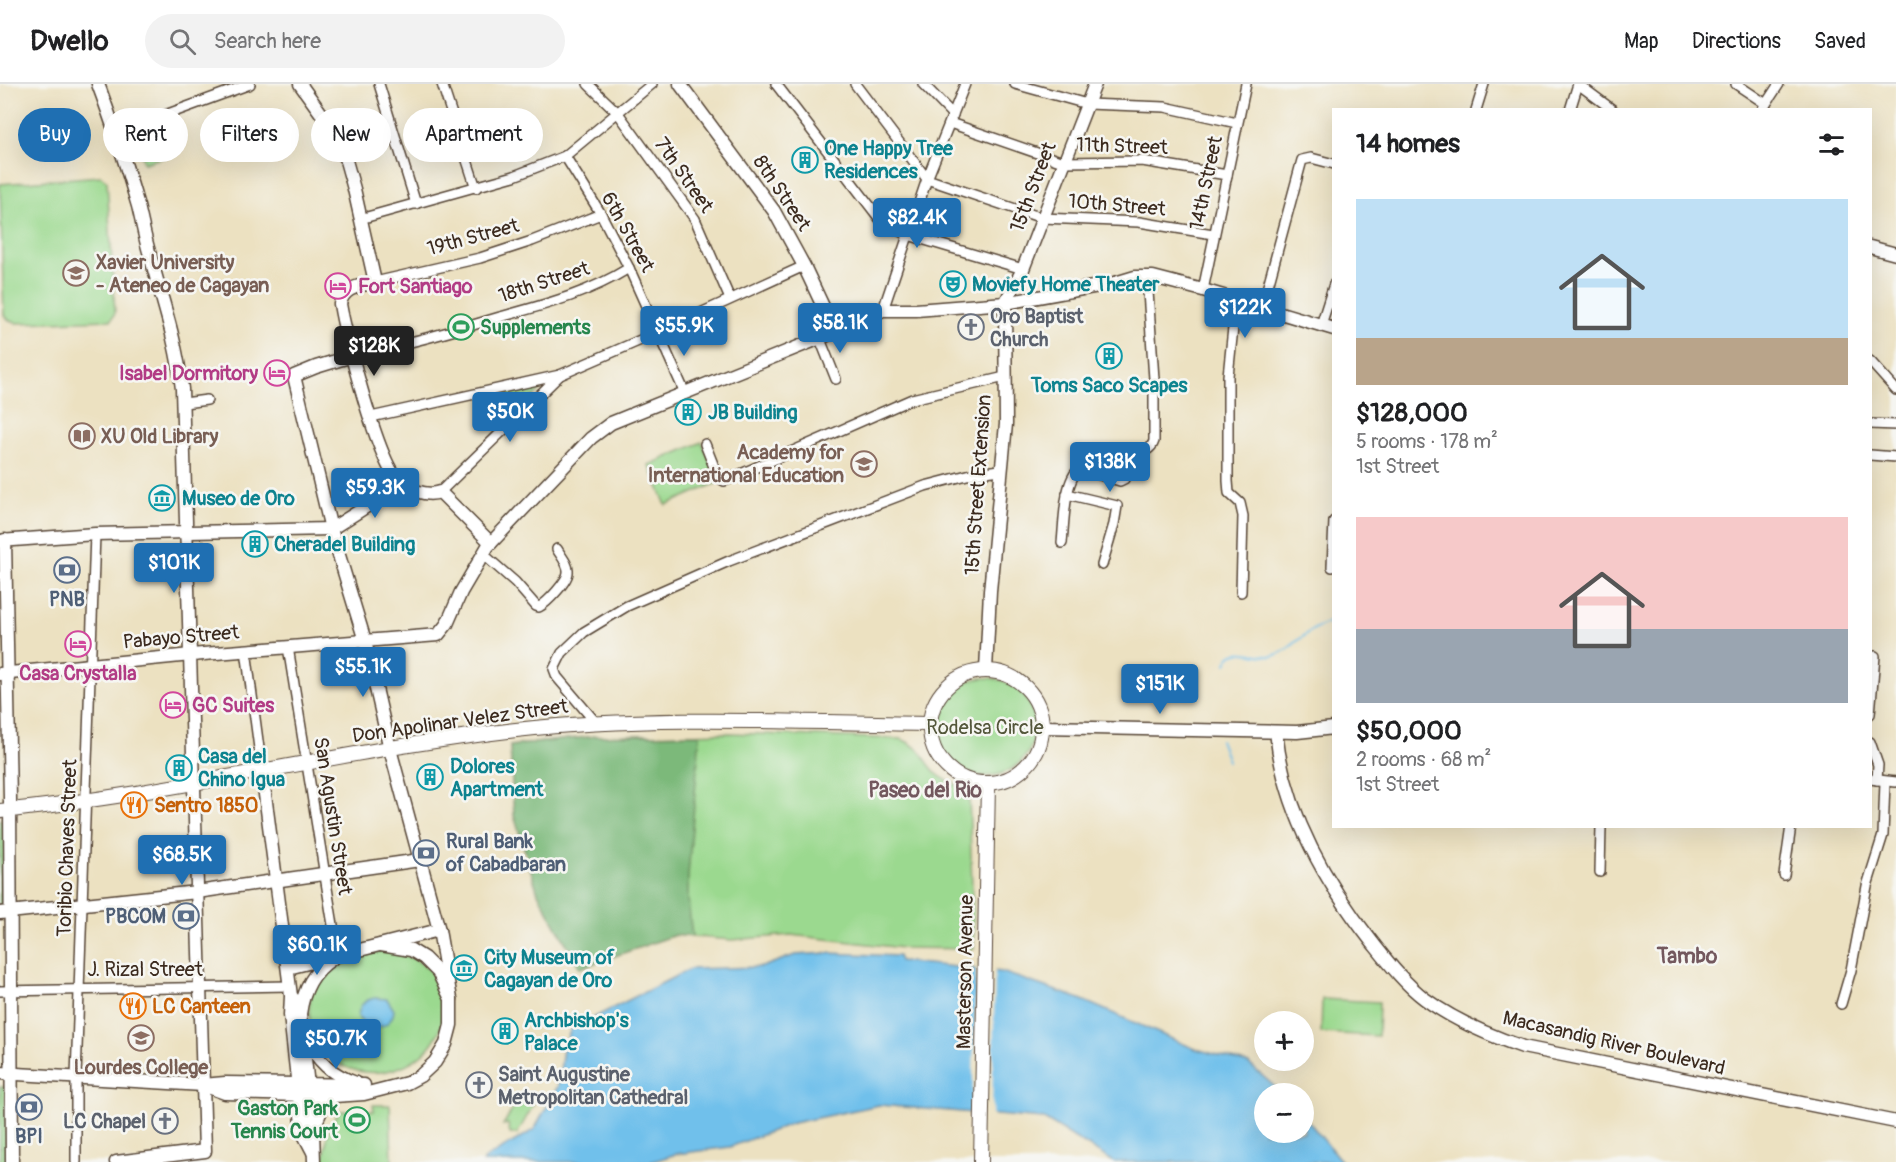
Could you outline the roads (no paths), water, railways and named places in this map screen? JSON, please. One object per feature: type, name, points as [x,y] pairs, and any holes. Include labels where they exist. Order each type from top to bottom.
[{"type":"main road","points":[[986,670],[1010,675],[1024,685],[1039,707],[1043,727],[1037,752],[1027,766],[1013,777],[988,783],[963,778],[944,764],[932,743],[929,724],[935,702],[944,688],[958,677],[986,670]]},
{"type":"main road","name":"Don Apolinar Velez Street","points":[[5,811],[515,731],[597,724],[701,721],[929,724]]},
{"type":"main road","name":"Masterson Avenue","points":[[981,1162],[988,783]]},
{"type":"street","points":[[98,84],[107,108]]},
{"type":"street","points":[[184,108],[250,84]]},
{"type":"street","points":[[300,84],[336,134],[354,189],[375,282]]},
{"type":"street","points":[[380,84],[416,204]]},
{"type":"street","points":[[442,84],[476,188]]},
{"type":"street","name":"7th Street","points":[[588,84],[618,113],[695,219],[730,299]]},
{"type":"street","points":[[360,219],[476,188],[565,156],[652,84]]},
{"type":"street","name":"8th Street","points":[[680,84],[774,211],[804,266],[835,332]]},
{"type":"street","points":[[777,84],[884,223],[908,235],[1023,269]]},
{"type":"street","points":[[855,84],[927,179]]},
{"type":"street","name":"11th Street","points":[[923,84],[952,119],[1063,162],[1142,161],[1227,175]]},
{"type":"street","points":[[883,310],[927,179],[965,84]]},
{"type":"street","points":[[1016,84],[1087,104],[1165,107],[1237,123]]},
{"type":"street","name":"15th Street","points":[[1005,303],[1023,269],[1095,84]]},
{"type":"street","name":"14th Street","points":[[1203,290],[1246,84]]},
{"type":"street","points":[[1477,108],[1484,84]]},
{"type":"street","points":[[1571,108],[1578,84],[1610,108]]},
{"type":"street","points":[[1736,84],[1764,107],[1779,84]]},
{"type":"street","name":"6th Street","points":[[565,156],[629,268],[685,393]]},
{"type":"street","points":[[1262,308],[1302,160],[1311,158],[1332,163]]},
{"type":"street","points":[[116,1162],[205,1151],[184,403],[177,351],[125,162]]},
{"type":"street","name":"10th Street","points":[[927,179],[1042,218],[1139,222],[1213,234]]},
{"type":"street","name":"19th Street","points":[[352,356],[340,304],[344,293],[352,288],[480,258],[532,241],[600,214]]},
{"type":"street","points":[[1872,248],[1896,254]]},
{"type":"street","points":[[371,417],[560,375],[804,266]]},
{"type":"street","name":"18th Street","points":[[331,529],[294,376],[352,356],[575,296],[603,284],[629,268]]},
{"type":"street","points":[[557,549],[567,566],[568,574],[539,607],[483,554],[591,438],[612,423],[820,339],[883,310],[916,310],[1005,303],[1115,283],[1135,277],[1147,277],[1236,299],[1332,328]]},
{"type":"street","points":[[1062,543],[1067,494],[1074,474],[1080,470],[1120,481],[1124,479],[1125,456],[1149,450],[1154,441],[1154,379],[1147,277]]},
{"type":"street","points":[[1321,325],[1332,290]]},
{"type":"street","points":[[1236,299],[1228,375],[1229,493],[1241,506],[1244,529],[1241,592]]},
{"type":"street","name":"15th Street Extension","points":[[986,670],[990,591],[1005,424],[1005,303]]},
{"type":"street","points":[[820,339],[836,379]]},
{"type":"street","points":[[352,356],[386,462],[397,480],[423,494],[440,492],[560,375]]},
{"type":"street","points":[[1872,363],[1896,390]]},
{"type":"street","points":[[705,444],[718,477],[724,481],[912,399],[1005,377]]},
{"type":"street","points":[[184,403],[207,400]]},
{"type":"street","points":[[1872,424],[1896,425]]},
{"type":"street","points":[[1872,455],[1896,457]]},
{"type":"street","points":[[597,724],[556,677],[554,669],[562,653],[584,632],[614,613],[729,561],[925,486],[971,474],[1000,470]]},
{"type":"street","points":[[12,1162],[6,1074],[3,540],[95,534],[331,529],[372,503],[397,480]]},
{"type":"street","points":[[440,492],[491,543]]},
{"type":"street","points":[[1067,494],[1117,506],[1102,565]]},
{"type":"street","points":[[6,1074],[203,1085],[225,1083],[304,1090],[334,1096],[364,1094],[415,1080],[435,1062],[446,1044],[453,1015],[439,930],[390,749],[365,641],[331,529]]},
{"type":"street","name":"Toribio Chaves Street","points":[[76,1162],[76,1077],[95,534]]},
{"type":"street","name":"Pabayo Street","points":[[4,674],[246,650],[431,636],[441,632],[447,624],[461,592],[483,554]]},
{"type":"street","name":"San Agustin Street","points":[[288,647],[305,764],[338,956]]},
{"type":"street","points":[[246,650],[291,991],[290,1015],[313,1131],[313,1157]]},
{"type":"street","points":[[1872,691],[1875,656]]},
{"type":"street","points":[[1043,727],[1276,732],[1332,728]]},
{"type":"street","name":"Macasandig River Boulevard","points":[[1276,732],[1287,787],[1307,842],[1360,926],[1402,978],[1425,999],[1472,1028],[1523,1047],[1896,1122]]},
{"type":"street","points":[[1841,1004],[1851,970],[1867,886],[1883,835],[1877,780],[1878,765],[1872,748]]},
{"type":"street","points":[[241,774],[265,793]]},
{"type":"street","points":[[1877,780],[1896,782]]},
{"type":"street","points":[[1600,872],[1601,828]]},
{"type":"street","points":[[1784,875],[1791,828]]},
{"type":"street","points":[[5,912],[197,892],[420,860]]},
{"type":"street","points":[[288,968],[439,930]]},
{"type":"street","points":[[381,945],[411,950],[424,957],[438,972],[451,999]]},
{"type":"street","points":[[300,1014],[303,996],[311,980],[321,968],[338,956]]},
{"type":"street","name":"J. Rizal Street","points":[[6,990],[200,988],[291,991]]},
{"type":"street","points":[[291,991],[300,1014],[302,1029],[303,1133],[313,1157]]},
{"type":"street","points":[[302,1029],[324,1065],[347,1080],[364,1086]]},
{"type":"street","points":[[304,1090],[364,1086],[386,1089]]},
{"type":"street","points":[[313,1131],[324,1104],[334,1096]]},
{"type":"water","points":[[828,953],[898,956],[900,961],[1002,972],[1080,999],[1193,1048],[1249,1064],[1254,1071],[1271,1083],[1254,1083],[1254,1143],[1314,1143],[1314,1128],[1342,1162],[1114,1162],[1044,1119],[879,1105],[793,1123],[730,1147],[676,1154],[651,1162],[483,1162],[534,1130],[558,1086],[563,1049],[571,1029],[690,969],[762,967],[795,955]]},
{"type":"water","points":[[375,998],[387,999],[394,1010],[389,1022],[379,1027],[368,1025],[358,1017],[362,1004]]},
{"type":"waterway","points":[[1226,664],[1233,654],[1266,656],[1277,654],[1311,631],[1332,621]]},
{"type":"waterway","points":[[1220,740],[1228,761]]},
{"type":"place","name":"One Happy Tree Residences","points":[[805,160]]},
{"type":"place","name":"Xavier University - Ateneo de Cagayan","points":[[76,273]]},
{"type":"place","name":"Moviefy Home Theater","points":[[953,284]]},
{"type":"place","name":"Fort Santiago","points":[[338,286]]},
{"type":"place","name":"Supplements","points":[[461,327]]},
{"type":"place","name":"Oro Baptist Church","points":[[971,327]]},
{"type":"place","name":"Toms Saco Scapes","points":[[1109,356]]},
{"type":"place","name":"Isabel Dormitory","points":[[277,373]]},
{"type":"place","name":"JB Building","points":[[688,412]]},
{"type":"place","name":"XU Old Library","points":[[82,436]]},
{"type":"place","name":"Academy for International Education","points":[[864,464]]},
{"type":"place","name":"Museo de Oro","points":[[162,498]]},
{"type":"place","name":"Cheradel Building","points":[[255,544]]},
{"type":"place","name":"PNB","points":[[67,570]]},
{"type":"place","name":"Casa Crystalla","points":[[78,644]]},
{"type":"place","name":"GC Suites","points":[[173,705]]},
{"type":"place","name":"Casa del Chino Igua","points":[[179,768]]},
{"type":"place","name":"Dolores Apartment","points":[[430,777]]},
{"type":"place","name":"Sentro 1850","points":[[134,805]]},
{"type":"place","name":"Rural Bank of Cabadbaran","points":[[426,853]]},
{"type":"place","name":"PBCOM","points":[[186,916]]},
{"type":"place","name":"City Museum of Cagayan de Oro","points":[[464,968]]},
{"type":"place","name":"LC Canteen","points":[[133,1006]]},
{"type":"place","name":"Archbishop's Palace","points":[[505,1031]]},
{"type":"place","name":"Lourdes College","points":[[141,1038]]},
{"type":"place","name":"Saint Augustine Metropolitan Cathedral","points":[[479,1085]]},
{"type":"place","name":"BPI","points":[[29,1107]]},
{"type":"place","name":"Gaston Park Tennis Court","points":[[357,1120]]},
{"type":"place","name":"LC Chapel","points":[[165,1121]]},
{"type":"district","name":"Paseo del Rio","points":[[925,790]]},
{"type":"district","name":"Tambo","points":[[1687,956]]},
{"type":"park label","name":"Rodelsa Circle","points":[[985,727]]}]
